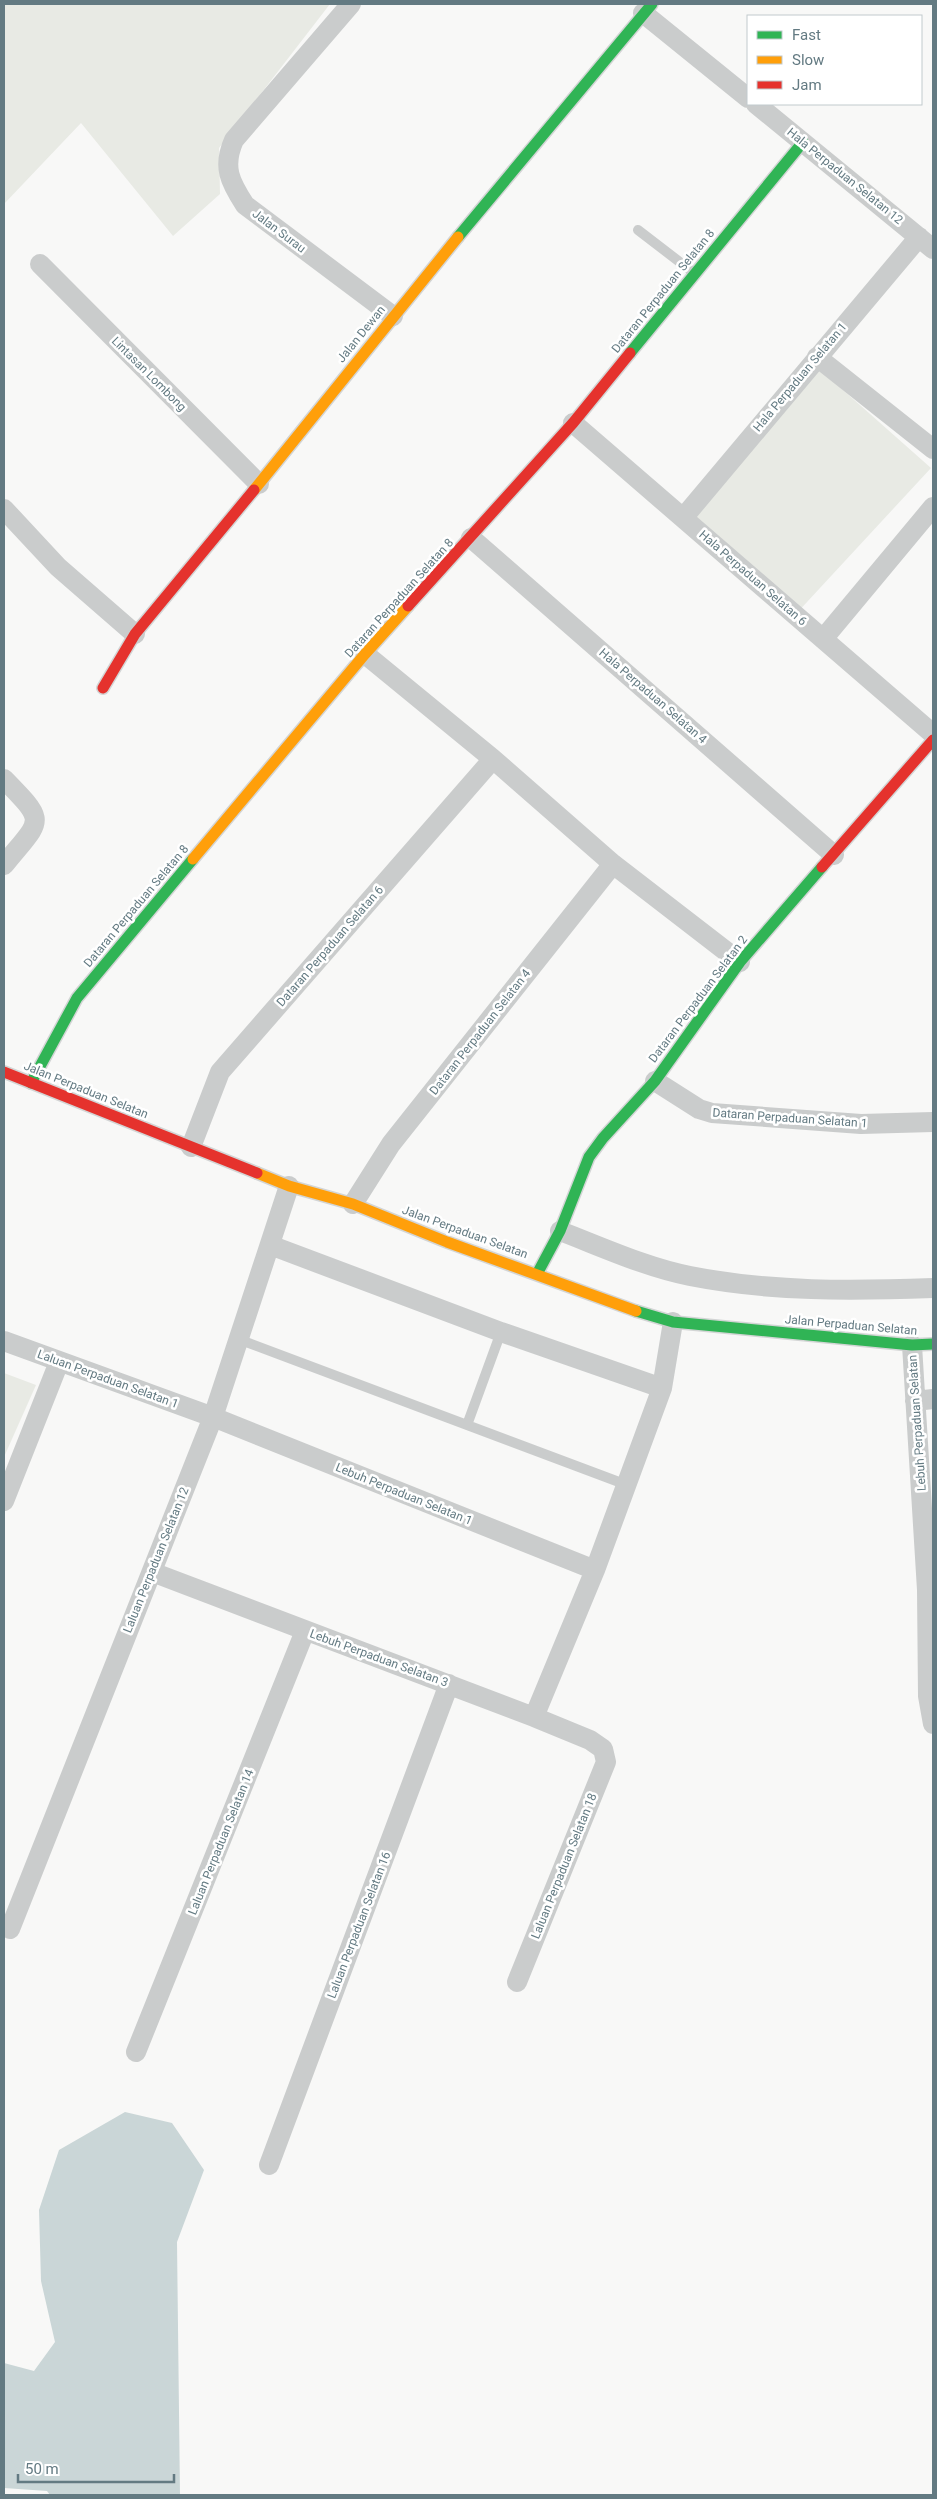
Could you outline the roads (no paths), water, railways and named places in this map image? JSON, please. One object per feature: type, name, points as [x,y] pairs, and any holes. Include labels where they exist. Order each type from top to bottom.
[{"type":"street","name":"Jalan Surau","points":[[351,4],[234,140],[228,154],[228,169],[234,188],[245,205],[393,316]]},
{"type":"street","name":"Jalan Dewan","points":[[103,688],[136,634],[393,316],[647,8]]},
{"type":"street","points":[[647,8],[747,97]]},
{"type":"street","name":"Hala Perpaduan Selatan 12","points":[[757,105],[926,243]]},
{"type":"street","name":"Dataran Perpaduan Selatan 8","points":[[31,1083],[77,998],[366,654],[572,423],[803,142]]},
{"type":"street","name":"Hala Perpaduan Selatan 1","points":[[683,518],[817,357],[926,243]]},
{"type":"street","name":"Lintasan Lombong","points":[[40,264],[259,484]]},
{"type":"street","points":[[817,357],[933,449]]},
{"type":"street","name":"Hala Perpaduan Selatan 6","points":[[572,423],[933,734]]},
{"type":"street","points":[[823,639],[933,507]]},
{"type":"street","points":[[4,509],[58,567],[136,634]]},
{"type":"street","name":"Hala Perpaduan Selatan 4","points":[[471,538],[834,855]]},
{"type":"street","points":[[366,654],[493,759],[613,864],[740,962]]},
{"type":"street","name":"Dataran Perpaduan Selatan 2","points":[[537,1274],[560,1231],[589,1157],[603,1138],[655,1081],[740,962],[834,855],[927,762],[933,740]]},
{"type":"street","name":"Dataran Perpaduan Selatan 6","points":[[191,1147],[220,1072],[493,759]]},
{"type":"street","points":[[4,778],[35,813],[35,824],[4,865]]},
{"type":"street","name":"Dataran Perpaduan Selatan 4","points":[[353,1204],[391,1144],[613,864]]},
{"type":"street","name":"Jalan Perpaduan Selatan","points":[[4,1072],[289,1186],[353,1204],[448,1242],[625,1308],[673,1322],[912,1345],[933,1344]]},
{"type":"street","name":"Dataran Perpaduan Selatan 1","points":[[655,1081],[699,1109],[712,1113],[861,1124],[933,1122]]},
{"type":"street","name":"Laluan Perpaduan Selatan 12","points":[[10,1929],[213,1417],[289,1186]]},
{"type":"street","points":[[560,1231],[629,1258],[689,1276],[784,1288],[836,1291],[933,1288]]},
{"type":"street","points":[[270,1245],[501,1332],[662,1388]]},
{"type":"street","points":[[534,1717],[595,1570],[662,1388],[673,1322]]},
{"type":"street","name":"Laluan Perpaduan Selatan 1","points":[[4,1341],[213,1417]]},
{"type":"street","name":"Lebuh Perpaduan Selatan","points":[[912,1345],[924,1400],[930,1590],[928,1696],[933,1724]]},
{"type":"street","points":[[4,1501],[59,1362]]},
{"type":"street","name":"Lebuh Perpaduan Selatan 1","points":[[213,1417],[595,1570]]},
{"type":"street","name":"Lebuh Perpaduan Selatan 3","points":[[152,1572],[534,1717],[590,1740],[603,1749]]},
{"type":"street","name":"Laluan Perpaduan Selatan 14","points":[[136,2052],[305,1631]]},
{"type":"street","name":"Laluan Perpaduan Selatan 16","points":[[269,2165],[449,1684]]},
{"type":"street","name":"Laluan Perpaduan Selatan 18","points":[[518,1982],[606,1762],[603,1749]]},
{"type":"lane","points":[[638,230],[694,274]]},
{"type":"lane","points":[[467,1425],[501,1332]]},
{"type":"lane","points":[[238,1339],[627,1484]]}]
